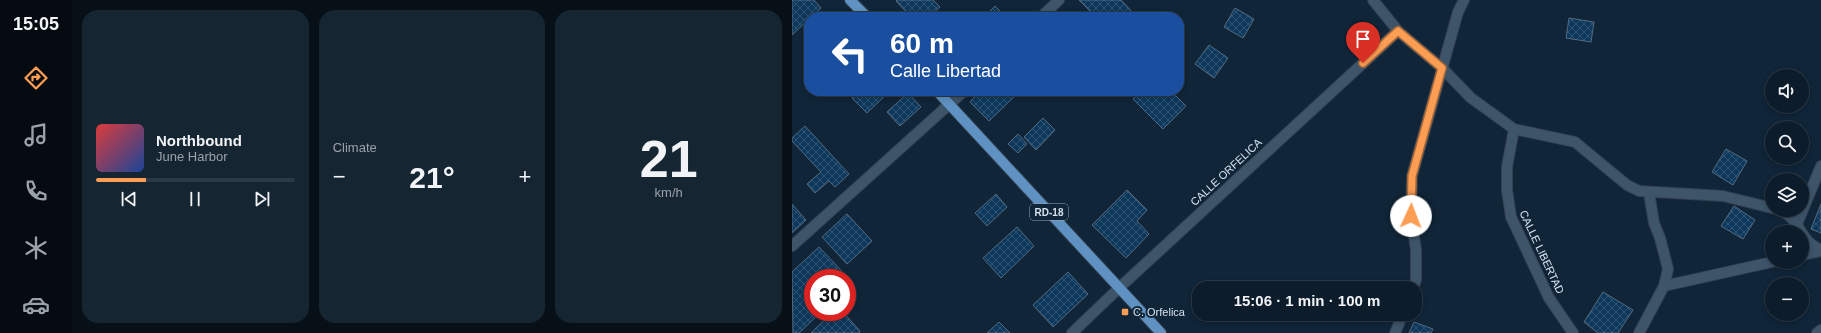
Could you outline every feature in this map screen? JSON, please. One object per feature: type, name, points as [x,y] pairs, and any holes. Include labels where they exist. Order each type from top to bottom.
[{"type":"main road","points":[[850,0],[862,12]]},
{"type":"main road","name":"RD-18","points":[[942,96],[1161,333]]},
{"type":"street","points":[[1046,12],[1059,0]]},
{"type":"street","points":[[1373,0],[1398,31],[1442,68],[1471,98],[1514,129],[1575,142],[1627,185],[1639,191],[1649,193],[1723,196],[1765,206]]},
{"type":"street","points":[[1416,281],[1416,250],[1411,216],[1412,176],[1458,12],[1464,0]]},
{"type":"street","name":"CALLE ORFELICA","points":[[1072,333],[1398,31]]},
{"type":"street","points":[[792,246],[959,96]]},
{"type":"street","name":"CALLE LIBERTAD","points":[[1514,129],[1507,167],[1507,190],[1511,216],[1549,298],[1573,333]]},
{"type":"street","points":[[1797,224],[1821,166]]},
{"type":"street","points":[[1639,333],[1664,286],[1668,269],[1660,238],[1654,224],[1649,193]]},
{"type":"street","points":[[1790,217],[1797,224],[1809,242],[1821,250]]},
{"type":"street","points":[[1809,253],[1821,250]]},
{"type":"street","points":[[1664,286],[1765,264]]},
{"type":"street","points":[[1394,333],[1400,321]]},
{"type":"street","points":[[1817,333],[1821,330]]},
{"type":"building","points":[[792,0],[814,0],[821,8],[817,12],[804,12],[804,24],[792,35]]},
{"type":"building","points":[[933,0],[940,7],[934,12],[906,12],[896,1]]},
{"type":"building","points":[[1079,0],[1121,0],[1132,12],[1091,12]]},
{"type":"building","points":[[995,6],[1001,12],[989,12]]},
{"type":"building","points":[[1235,8],[1254,19],[1243,38],[1224,27]]},
{"type":"building","points":[[1569,18],[1594,22],[1591,42],[1566,38]]},
{"type":"building","points":[[1209,45],[1228,58],[1214,78],[1195,64]]},
{"type":"building","points":[[854,96],[885,96],[867,113],[852,98]]},
{"type":"building","points":[[905,96],[911,96],[921,107],[900,126],[887,112]]},
{"type":"building","points":[[975,96],[1015,96],[989,121],[970,102]]},
{"type":"building","points":[[1136,96],[1176,96],[1186,106],[1163,129],[1133,99]]},
{"type":"building","points":[[1043,118],[1055,130],[1036,150],[1024,137]]},
{"type":"building","points":[[805,126],[849,174],[835,187],[829,181],[815,193],[807,184],[821,172],[792,141],[792,138]]},
{"type":"building","points":[[1018,134],[1027,144],[1018,153],[1008,144]]},
{"type":"building","points":[[1726,149],[1747,161],[1733,185],[1712,172]]},
{"type":"building","points":[[1127,190],[1147,210],[1137,221],[1149,234],[1126,258],[1092,225]]},
{"type":"building","points":[[996,194],[1007,207],[987,226],[975,213]]},
{"type":"building","points":[[792,204],[806,220],[792,233]]},
{"type":"building","points":[[1821,204],[1821,233],[1811,229]]},
{"type":"building","points":[[1734,206],[1755,220],[1743,239],[1721,226]]},
{"type":"building","points":[[847,214],[872,241],[847,264],[822,237]]},
{"type":"building","points":[[1017,227],[1034,246],[1001,278],[983,258]]},
{"type":"building","points":[[819,247],[840,269],[804,269],[804,321],[812,321],[799,333],[793,333],[792,272]]},
{"type":"building","points":[[1068,272],[1088,294],[1053,327],[1033,305]]},
{"type":"building","points":[[1603,292],[1633,310],[1618,333],[1598,333],[1584,322]]},
{"type":"building","points":[[824,321],[851,321],[860,331],[859,333],[811,333]]},
{"type":"building","points":[[999,322],[1010,333],[987,333]]},
{"type":"building","points":[[1414,322],[1433,329],[1431,333],[1409,333]]},
{"type":"place","name":"C. Orfelica","points":[[1125,312]]},
{"type":"route","points":[[1363,63],[1398,31],[1442,68],[1412,176],[1411,216]]}]
